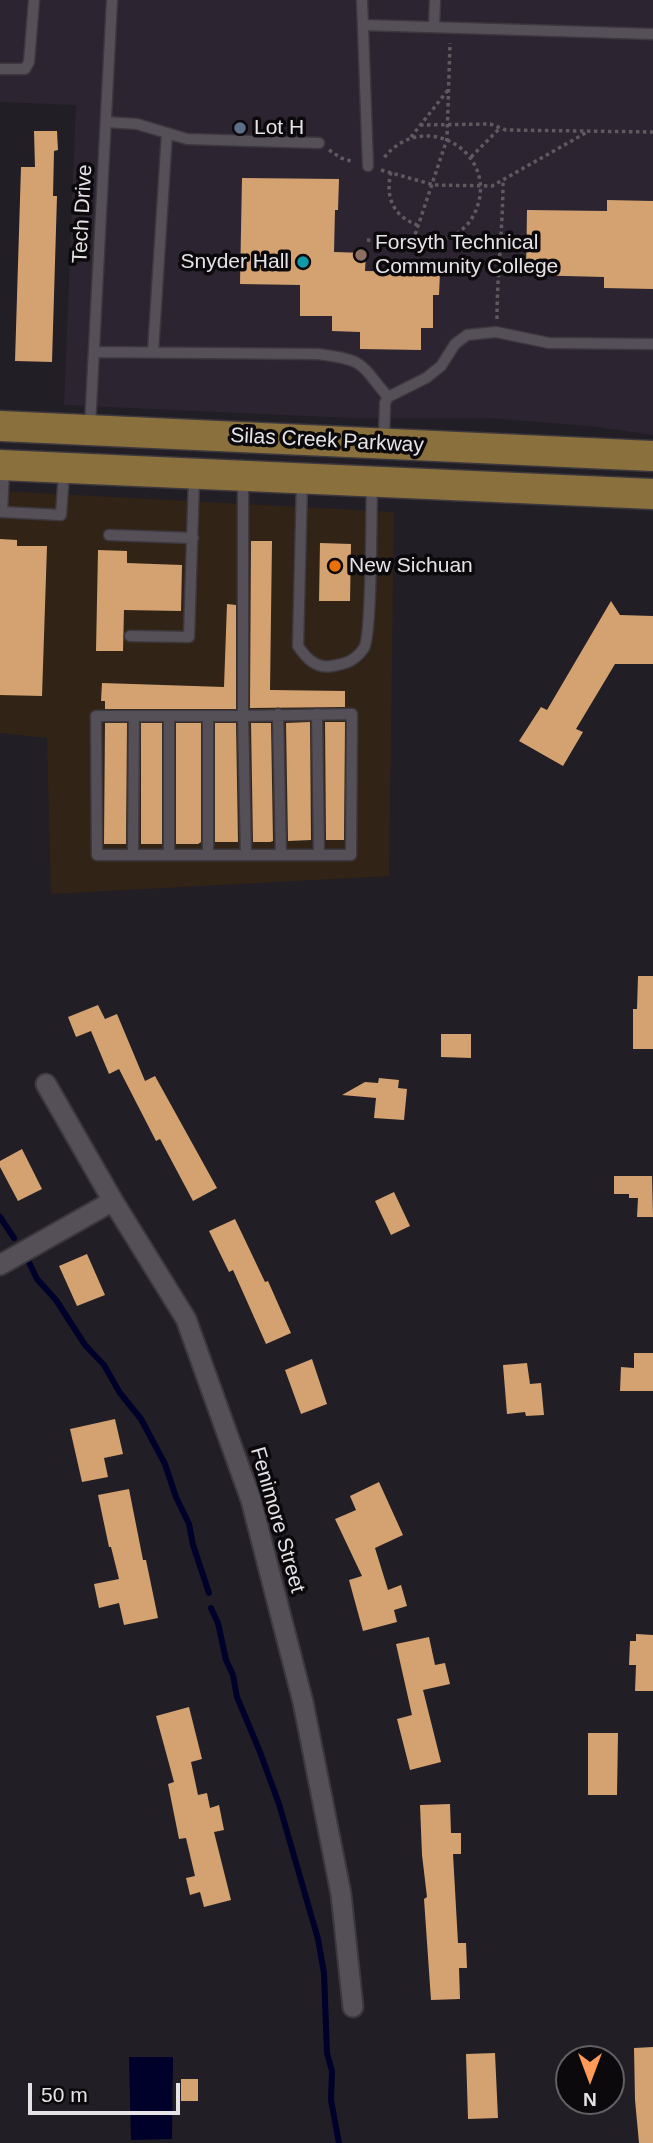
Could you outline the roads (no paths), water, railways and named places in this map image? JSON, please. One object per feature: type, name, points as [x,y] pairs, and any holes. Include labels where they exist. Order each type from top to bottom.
[{"type":"main road","name":"Silas Creek Parkway","points":[[0,426],[653,456]]},
{"type":"main road","points":[[2,459],[80,452],[86,447],[90,430]]},
{"type":"main road","name":"Silas Creek Parkway","points":[[2,459],[64,468],[653,494]]},
{"type":"street","name":"Fenimore Street","points":[[46,1084],[113,1201],[186,1319],[251,1500],[303,1702],[341,1894],[353,2007]]},
{"type":"street","points":[[0,1265],[113,1201]]},
{"type":"lane","points":[[0,69],[25,69],[29,62],[34,0]]},
{"type":"lane","name":"Tech Drive","points":[[90,430],[112,0]]},
{"type":"lane","points":[[362,0],[368,166]]},
{"type":"lane","points":[[434,27],[435,0]]},
{"type":"lane","points":[[363,25],[653,34]]},
{"type":"lane","points":[[106,122],[137,124],[187,139],[319,144]]},
{"type":"lane","points":[[153,352],[167,133]]},
{"type":"lane","points":[[384,443],[385,402],[388,397],[426,378],[441,366],[455,344],[467,335],[496,332],[549,343],[653,344]]},
{"type":"lane","points":[[95,352],[318,354],[350,358],[362,365],[388,397]]},
{"type":"lane","points":[[2,459],[2,512],[61,515],[64,468]]},
{"type":"lane","points":[[130,636],[189,637],[194,474]]},
{"type":"lane","points":[[243,476],[246,855]]},
{"type":"lane","points":[[302,478],[298,646],[308,661],[328,667],[351,662],[365,646],[372,481]]},
{"type":"lane","points":[[109,535],[193,538]]},
{"type":"lane","points":[[278,714],[281,855]]},
{"type":"lane","points":[[317,714],[319,855]]},
{"type":"lane","points":[[352,714],[351,855],[97,855],[96,716],[243,716],[352,714]]},
{"type":"lane","points":[[133,855],[134,716]]},
{"type":"lane","points":[[169,716],[169,855]]},
{"type":"lane","points":[[208,717],[208,855]]},
{"type":"water","points":[[129,2057],[173,2057],[172,2139],[131,2140]]},
{"type":"waterway","points":[[0,1217],[14,1238]]},
{"type":"waterway","points":[[26,1256],[37,1279],[56,1300],[85,1345],[104,1365],[120,1393],[141,1419],[165,1464],[189,1524],[209,1593]]},
{"type":"waterway","points":[[211,1608],[218,1623],[237,1697],[279,1804],[318,1939],[324,1973],[327,2053],[332,2071],[331,2100],[339,2143]]},
{"type":"place","name":"Lot H","points":[[240,128]]},
{"type":"place","name":"Forsyth Technical Community College","points":[[361,255]]},
{"type":"place","name":"Snyder Hall","points":[[303,262]]},
{"type":"place","name":"New Sichuan","points":[[335,566]]}]
